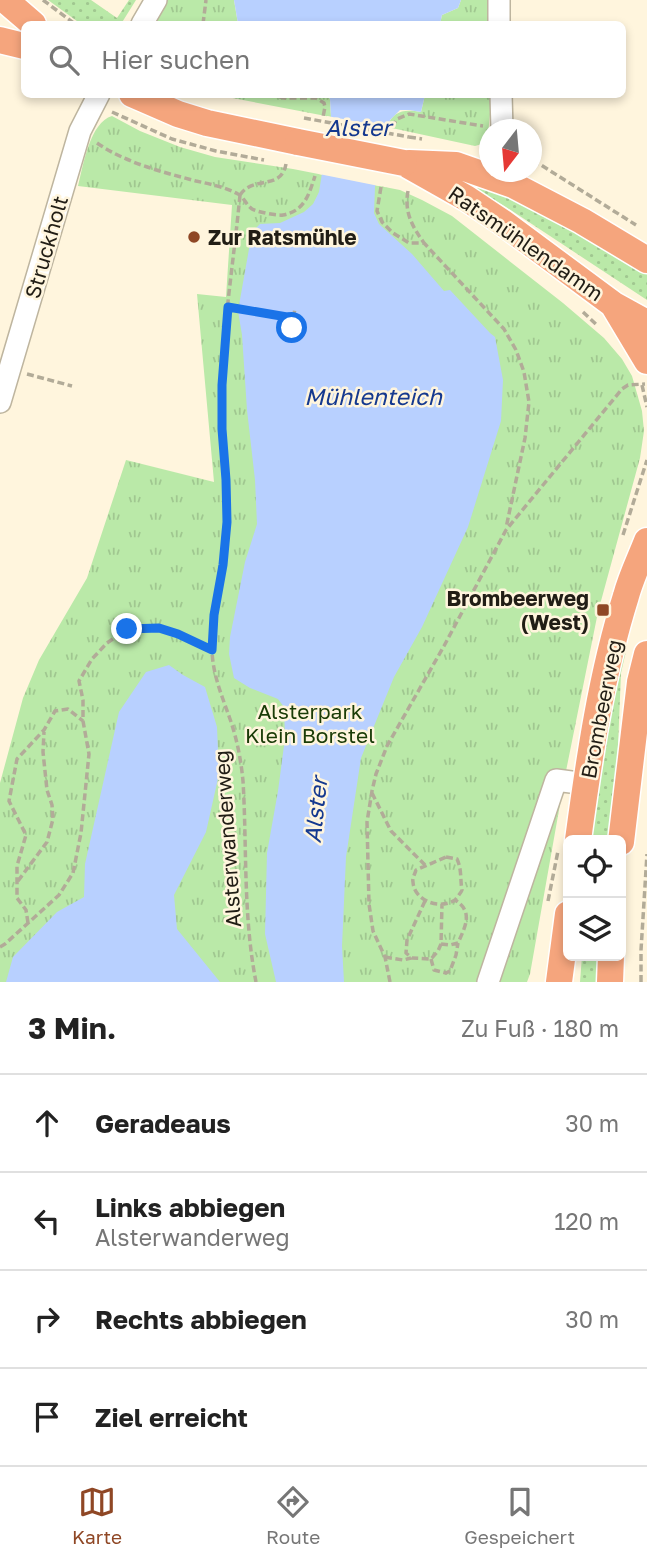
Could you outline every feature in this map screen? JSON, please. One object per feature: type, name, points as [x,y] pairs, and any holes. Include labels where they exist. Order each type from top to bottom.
[{"type":"main road","points":[[5,0],[30,21]]},
{"type":"main road","points":[[0,40],[21,45]]},
{"type":"main road","name":"Ratsmühlendamm","points":[[141,98],[207,123],[404,163],[456,164],[479,171]]},
{"type":"main road","name":"Ratsmühlendamm","points":[[404,163],[466,198],[614,305],[647,323]]},
{"type":"main road","name":"Ratsmühlendamm","points":[[517,182],[647,260]]},
{"type":"main road","points":[[614,305],[647,362]]},
{"type":"main road","name":"Brombeerweg","points":[[579,835],[602,694],[617,627],[625,597],[647,541]]},
{"type":"main road","name":"Brombeerweg","points":[[622,835],[640,682],[647,654]]},
{"type":"main road","points":[[559,982],[563,952]]},
{"type":"main road","points":[[610,982],[612,961]]},
{"type":"street","points":[[144,21],[156,0]]},
{"type":"street","points":[[499,0],[499,21]]},
{"type":"street","name":"Struckholt","points":[[0,402],[80,131],[97,98]]},
{"type":"street","points":[[501,98],[502,119]]},
{"type":"street","points":[[488,982],[556,780],[586,784]]},
{"type":"street","points":[[614,961],[620,982]]},
{"type":"path","points":[[43,0],[71,21]]},
{"type":"path","points":[[203,21],[206,0]]},
{"type":"path","points":[[284,98],[316,98],[324,103],[323,117]]},
{"type":"path","points":[[392,127],[401,116],[409,114],[479,125]]},
{"type":"path","points":[[80,131],[108,151],[133,162],[227,189],[240,195],[252,209],[283,215],[307,201],[315,176]]},
{"type":"path","points":[[240,195],[244,189],[256,183],[279,177],[284,172],[295,141],[409,136]]},
{"type":"path","points":[[542,166],[635,224]]},
{"type":"path","points":[[381,187],[377,211],[382,222],[409,243],[424,243]]},
{"type":"path","name":"Alsterwanderweg","points":[[240,195],[222,385],[227,522],[212,650],[219,690],[237,742],[243,779],[248,908],[256,982]]},
{"type":"path","points":[[407,197],[407,212],[413,228],[504,330],[516,350],[524,372],[529,402],[525,438],[506,530]]},
{"type":"path","points":[[228,307],[293,318]]},
{"type":"path","points":[[292,328],[295,308]]},
{"type":"path","points":[[10,370],[72,386]]},
{"type":"path","points":[[390,982],[385,957],[373,932],[369,904],[368,822],[376,774],[387,746],[506,530],[622,389],[628,385],[647,384]]},
{"type":"path","points":[[0,947],[59,895],[73,873],[89,754],[79,681],[92,659],[107,643],[127,629],[159,628],[212,650]]},
{"type":"path","points":[[28,923],[26,909],[17,898],[17,866],[26,835],[9,801],[17,759],[44,730],[55,711],[68,709],[83,721]]},
{"type":"path","points":[[17,883],[47,842],[53,819],[44,765],[44,730]]},
{"type":"path","points":[[372,791],[391,831],[425,865]]},
{"type":"path","points":[[641,982],[640,950],[647,854]]},
{"type":"path","points":[[446,857],[457,859],[461,867],[462,890],[456,900],[442,904],[425,901],[417,893],[412,881],[416,870],[446,857]]},
{"type":"path","points":[[431,959],[434,970],[446,973],[450,971],[466,922],[466,909],[456,900]]},
{"type":"path","points":[[412,958],[406,953],[407,940],[425,901]]},
{"type":"path","points":[[385,957],[403,960],[431,959],[441,943],[442,904]]},
{"type":"path","points":[[441,943],[457,943]]},
{"type":"green space","points":[[48,0],[91,0],[117,18],[129,0],[136,0],[123,21],[77,21]]},
{"type":"green space","points":[[164,0],[234,0],[238,21],[151,21]]},
{"type":"green space","points":[[461,0],[495,0],[495,21],[441,21],[442,15],[458,8]]},
{"type":"green space","points":[[233,98],[329,98],[331,117]]},
{"type":"green space","points":[[424,98],[492,98],[490,119],[479,119],[479,145],[475,146],[387,127],[396,114],[421,112]]},
{"type":"green space","name":"Alsterpark Klein Borstel","points":[[112,116],[180,147],[215,157],[400,190],[422,200],[452,216],[563,303],[604,338],[632,376],[642,411],[644,431],[640,458],[598,612],[527,982],[0,982],[0,783],[23,698],[39,660],[87,578],[126,460],[214,482],[197,294],[226,297],[232,205],[78,186],[93,136],[104,120]]},
{"type":"green space","points":[[462,181],[512,195],[647,271],[647,300],[506,207]]},
{"type":"green space","points":[[622,650],[626,651],[621,673],[617,771],[611,835],[591,835]]},
{"type":"green space","points":[[582,961],[601,961],[599,982],[580,982]]},
{"type":"water","points":[[234,0],[461,0],[458,8],[442,15],[441,21],[238,21]]},
{"type":"water","name":"Mühlenteich","points":[[424,98],[421,112],[400,110],[390,120],[375,187],[374,213],[379,224],[412,254],[444,291],[450,290],[495,337],[503,380],[501,421],[468,527],[422,627],[394,677],[361,758],[346,857],[342,946],[344,982],[276,982],[265,934],[267,853],[285,738],[284,707],[278,699],[250,688],[234,678],[229,654],[245,562],[257,524],[238,311],[252,232],[260,224],[280,223],[304,212],[313,204],[319,192],[331,117],[330,99]]},
{"type":"water","points":[[169,665],[205,687],[217,727],[219,774],[206,832],[174,895],[177,929],[220,982],[6,982],[13,957],[57,912],[84,897],[85,864],[119,712],[146,672]]},
{"type":"pier","points":[[327,116],[391,128],[379,186],[319,174]]},
{"type":"place","name":"Zur Ratsmühle","points":[[194,237]]},
{"type":"place","name":"Brombeerweg (West)","points":[[603,610]]},
{"type":"route","points":[[127,629],[159,628],[212,650],[227,522],[222,385],[228,307],[293,318],[292,328]]},
{"type":"water label","name":"Alster","points":[[358,127]]},
{"type":"water label","name":"Alster","points":[[315,810]]}]
